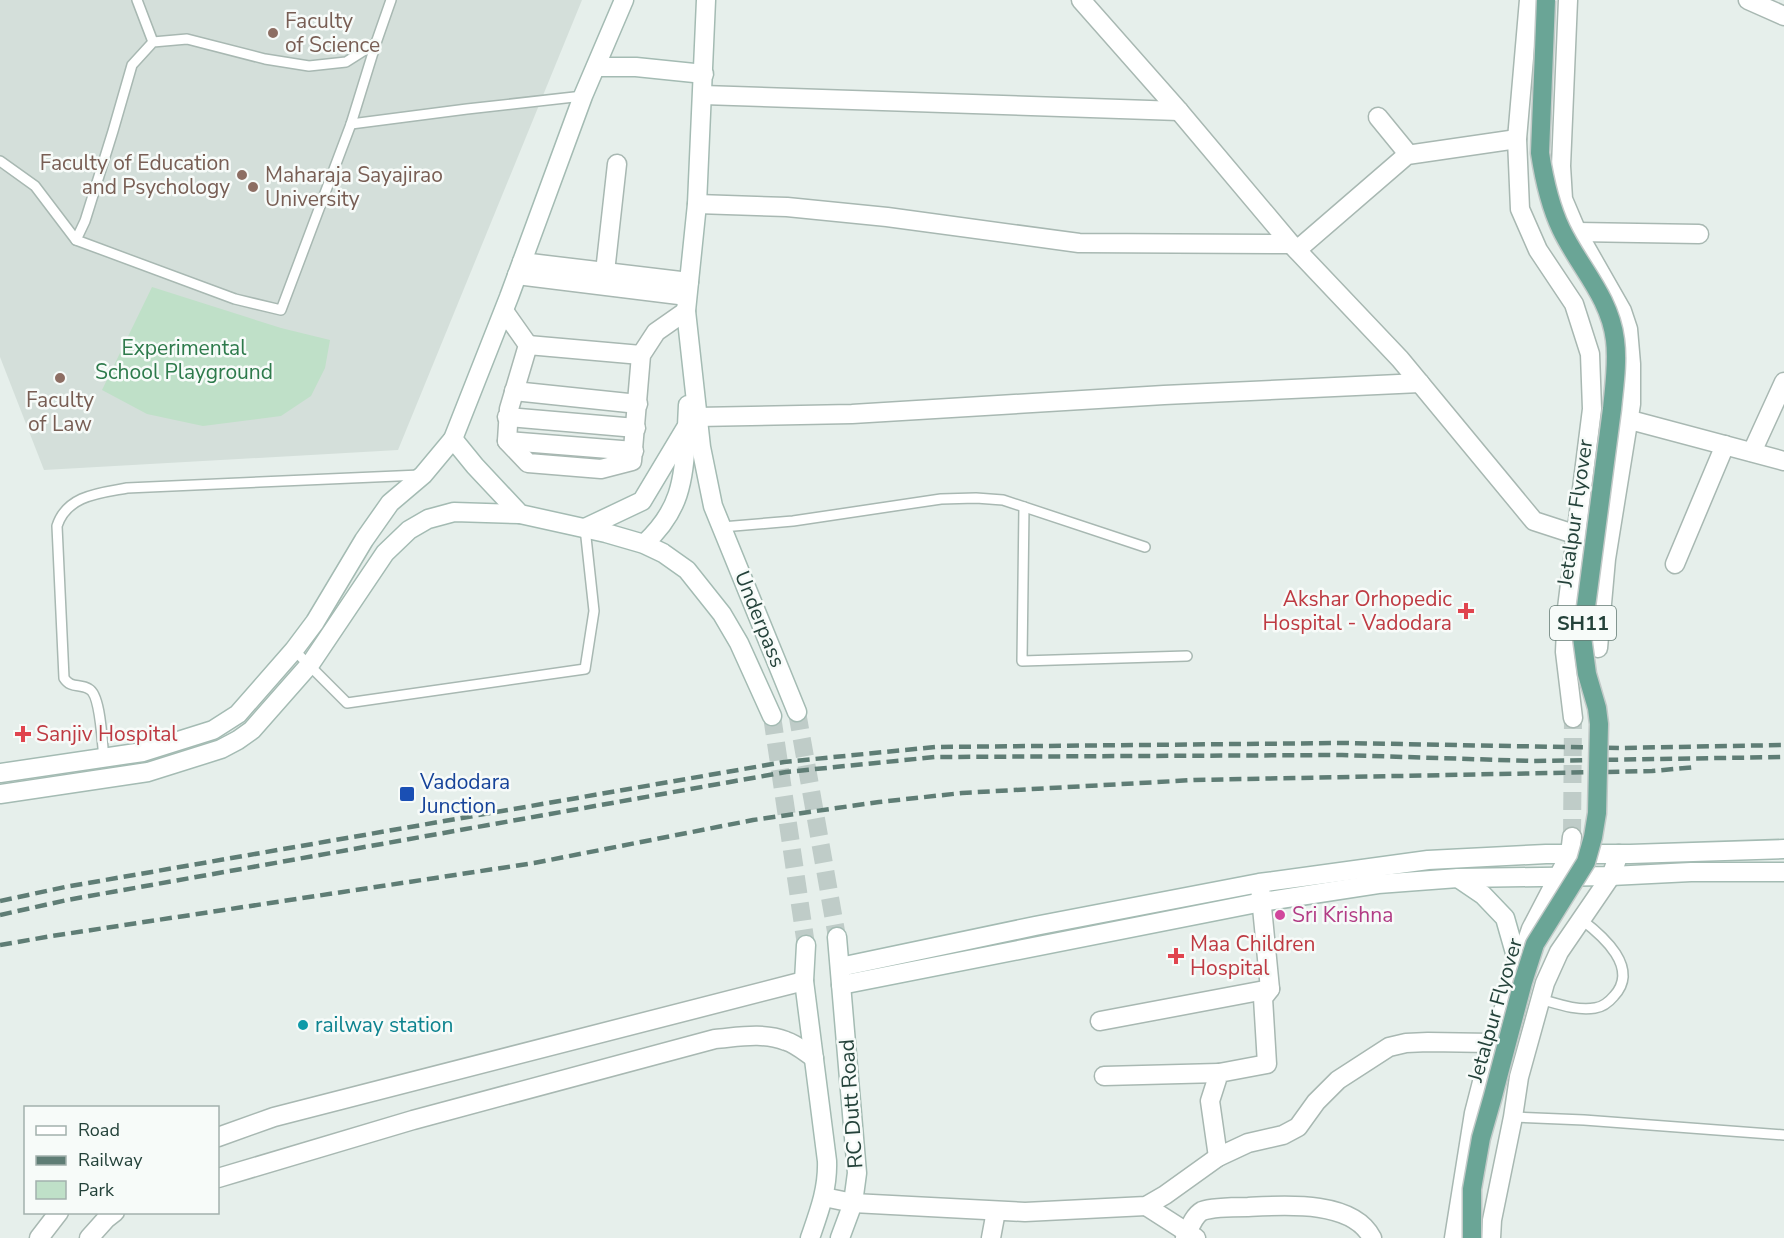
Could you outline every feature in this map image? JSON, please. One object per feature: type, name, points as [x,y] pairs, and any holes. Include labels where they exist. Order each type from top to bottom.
[{"type":"main road","name":"Jetalpur Flyover","points":[[1472,1238],[1472,1189],[1481,1138],[1522,982],[1535,944],[1586,862],[1597,813],[1599,724],[1587,674],[1582,636],[1612,409],[1616,372],[1616,340],[1606,307],[1561,229],[1543,175],[1540,153],[1546,0]]},
{"type":"street","points":[[0,773],[143,752],[213,730],[238,714],[294,650],[315,622],[364,540],[390,503],[423,475],[453,439],[504,311],[583,96],[624,0]]},
{"type":"street","points":[[644,544],[658,531],[674,508],[683,479],[692,421],[692,364],[687,296],[697,204],[706,0]]},
{"type":"street","points":[[1080,0],[1179,111],[1294,247],[1400,359],[1534,521],[1577,535]]},
{"type":"street","points":[[1529,0],[1517,139],[1520,209],[1538,250],[1574,304],[1590,354],[1592,409],[1567,608],[1565,652],[1573,718]]},
{"type":"street","points":[[1568,0],[1561,166],[1563,199],[1577,232],[1623,311],[1628,329],[1631,364],[1631,404],[1606,559],[1598,648]]},
{"type":"street","points":[[1748,0],[1784,16]]},
{"type":"street","points":[[596,67],[636,67],[704,74]]},
{"type":"street","points":[[703,95],[1179,111]]},
{"type":"street","points":[[1378,117],[1407,155]]},
{"type":"street","points":[[697,204],[787,207],[876,216],[1079,243],[1294,247],[1407,155],[1517,139]]},
{"type":"street","points":[[605,272],[617,164]]},
{"type":"street","points":[[1577,232],[1699,234]]},
{"type":"street","points":[[520,268],[605,272],[687,296]]},
{"type":"street","points":[[520,268],[687,296]]},
{"type":"street","points":[[528,345],[507,417],[507,441],[528,463],[601,469],[632,461],[641,355],[687,296]]},
{"type":"street","points":[[504,311],[528,345],[641,355]]},
{"type":"street","points":[[1752,452],[1784,382]]},
{"type":"street","points":[[692,421],[852,414],[1164,394],[1420,383]]},
{"type":"street","points":[[514,391],[638,404]]},
{"type":"street","points":[[1592,409],[1784,461]]},
{"type":"street","points":[[507,417],[636,428]]},
{"type":"street","points":[[585,528],[642,501],[692,421]]},
{"type":"street","name":"Underpass","points":[[692,421],[701,447],[713,506],[797,712]]},
{"type":"street","points":[[453,439],[520,514]]},
{"type":"street","points":[[1675,564],[1725,445]]},
{"type":"street","name":"Underpass","points":[[0,795],[148,772],[221,749],[252,730],[332,634],[385,553],[409,530],[428,519],[454,512],[520,514],[644,544],[663,553],[687,570],[722,614],[740,643],[772,716]]},
{"type":"street","points":[[1454,1238],[1474,1113],[1492,1043],[1531,929],[1560,876],[1571,845]]},
{"type":"street","points":[[840,976],[1035,926],[1259,883],[1428,860],[1571,845],[1619,854],[1784,849]]},
{"type":"street","points":[[1491,1238],[1492,1220],[1519,1077],[1545,983],[1559,951],[1611,876],[1619,854]]},
{"type":"street","points":[[840,976],[1039,945],[1262,902],[1378,884],[1458,878],[1784,872]]},
{"type":"street","points":[[1458,878],[1484,895],[1505,918],[1519,967]]},
{"type":"street","points":[[1104,1076],[1219,1073],[1267,1064],[1263,998],[1270,989],[1259,883]]},
{"type":"street","points":[[1035,926],[1039,945]]},
{"type":"street","points":[[837,938],[840,976]]},
{"type":"street","points":[[219,1137],[274,1117],[804,981],[806,945]]},
{"type":"street","name":"RC Dutt Road","points":[[840,976],[857,1173],[853,1203],[840,1238]]},
{"type":"street","name":"RC Dutt Road","points":[[804,981],[827,1161],[824,1197],[810,1238]]},
{"type":"street","points":[[1100,1021],[1270,989]]},
{"type":"street","points":[[219,1178],[412,1120],[715,1039],[758,1035],[771,1037],[787,1041],[814,1058]]},
{"type":"street","points":[[824,1197],[853,1203],[1025,1212],[1146,1206],[1165,1196],[1218,1157],[1248,1143],[1283,1135],[1298,1127],[1316,1102],[1338,1080],[1389,1047],[1406,1043],[1428,1042],[1492,1043]]},
{"type":"street","points":[[1218,1157],[1210,1101],[1219,1073]]},
{"type":"street","points":[[1146,1206],[1189,1236],[1196,1216],[1203,1211],[1288,1205],[1328,1209],[1353,1218],[1367,1227],[1372,1238]]},
{"type":"street","points":[[991,1238],[996,1210]]},
{"type":"street","points":[[39,1238],[58,1214]]},
{"type":"street","points":[[89,1238],[113,1214]]},
{"type":"lane","points":[[137,0],[153,42]]},
{"type":"lane","points":[[0,161],[34,186],[76,240],[235,299],[281,310],[351,124],[391,0]]},
{"type":"lane","points":[[76,240],[85,221],[132,65],[153,42],[187,39],[266,59],[309,66],[346,62],[376,43]]},
{"type":"lane","points":[[351,124],[583,96]]},
{"type":"lane","points":[[104,758],[98,705],[94,692],[87,687],[67,683],[64,678],[57,526],[61,514],[70,504],[99,493],[127,488],[423,475]]},
{"type":"lane","points":[[722,527],[793,521],[941,499],[976,498],[1003,500],[1145,547]]},
{"type":"lane","points":[[1024,507],[1022,661],[1187,656]]},
{"type":"lane","points":[[294,650],[347,703],[585,669],[594,611],[585,528]]},
{"type":"lane","points":[[1540,999],[1572,1008],[1598,1008],[1609,1002],[1619,991],[1622,976],[1620,964],[1612,947],[1601,934],[1582,920]]},
{"type":"lane","points":[[1513,1117],[1640,1123],[1784,1135]]},
{"type":"shaded area","name":"Maharaja Sayajirao University","points":[[0,0],[582,0],[398,450],[44,470],[0,357]]},
{"type":"green space","name":"Experimental School Playground","points":[[152,287],[281,328],[330,340],[325,368],[311,396],[281,416],[203,426],[147,414],[102,390]]},
{"type":"tunnel","points":[[797,712],[837,937]]},
{"type":"tunnel","points":[[772,716],[806,945]]},
{"type":"tunnel","points":[[1572,837],[1573,718]]},
{"type":"railway","points":[[0,901],[65,887],[784,762],[935,747],[1343,743],[1620,748],[1784,745]]},
{"type":"railway","points":[[0,915],[67,900],[786,772],[935,757],[1342,755],[1533,761],[1784,757]]},
{"type":"railway","points":[[0,945],[534,863],[753,820],[962,793],[1194,780],[1652,771],[1697,767]]},
{"type":"place","name":"Faculty of Science","points":[[273,33]]},
{"type":"place","name":"Faculty of Education and Psychology","points":[[242,175]]},
{"type":"place","name":"Maharaja Sayajirao University","points":[[253,187]]},
{"type":"place","name":"Faculty of Law","points":[[60,378]]},
{"type":"place","name":"Akshar Orhopedic Hospital - Vadodara","points":[[1466,611]]},
{"type":"place","name":"Sanjiv Hospital","points":[[23,734]]},
{"type":"place","name":"Vadodara Junction","points":[[407,794]]},
{"type":"place","name":"Sri Krishna","points":[[1280,915]]},
{"type":"place","name":"Maa Children Hospital","points":[[1176,956]]},
{"type":"place","name":"railway station","points":[[303,1025]]}]
